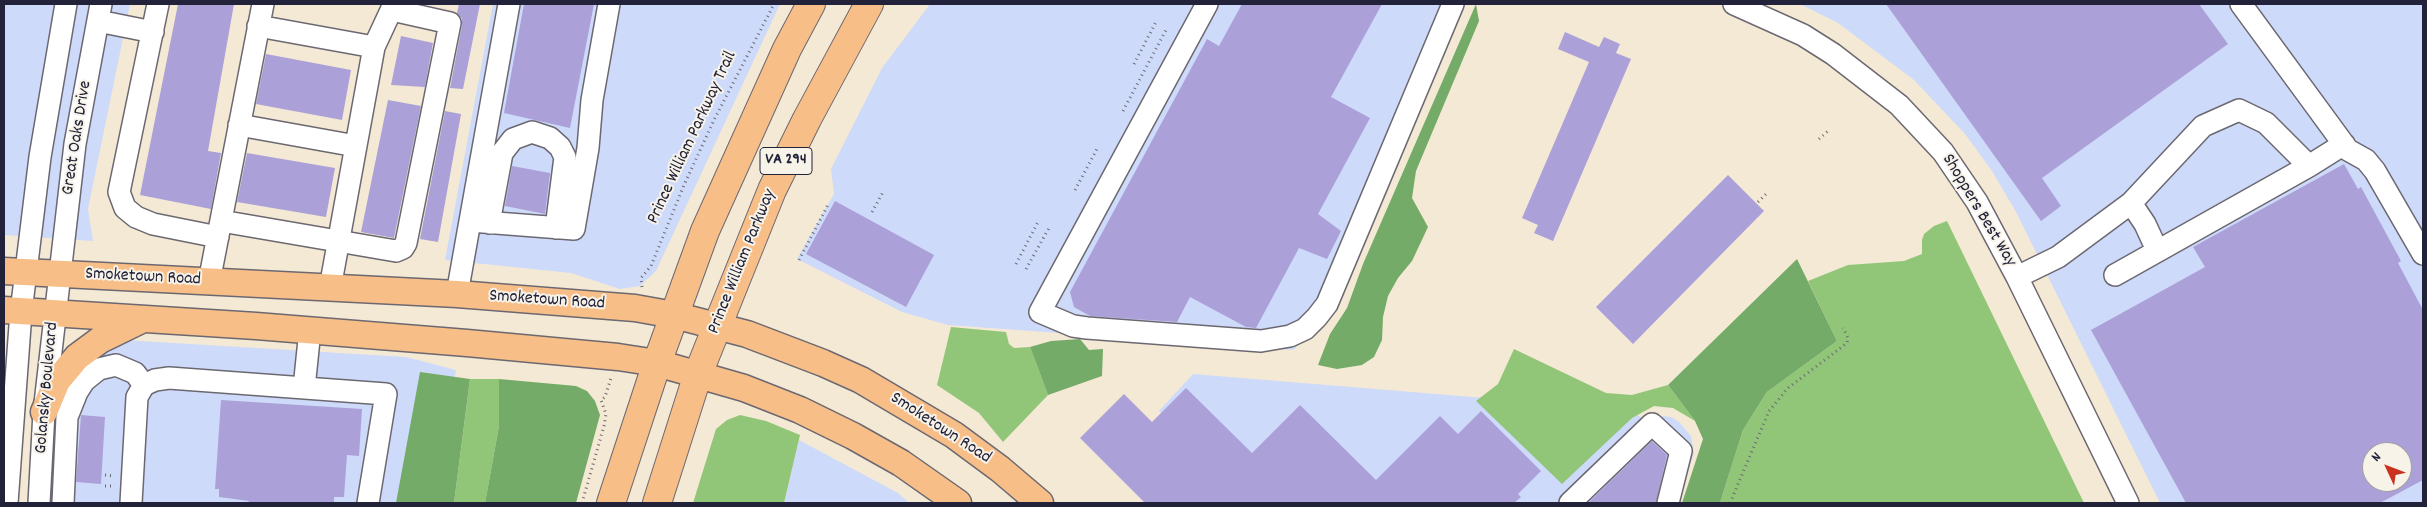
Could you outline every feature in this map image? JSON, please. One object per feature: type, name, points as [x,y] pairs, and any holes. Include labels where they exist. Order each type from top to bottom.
[{"type":"highway","name":"VA 294","points":[[611,503],[657,363],[705,231],[798,17],[812,4]]},
{"type":"highway","name":"Prince William Parkway","points":[[657,503],[698,374],[772,190],[807,119],[869,4]]},
{"type":"main road","name":"Smoketown Road","points":[[15,272],[457,294],[635,308],[674,315],[747,334],[823,363],[897,400],[954,435],[1000,469],[1040,503]]},
{"type":"main road","points":[[12,311],[310,330],[600,355],[657,363],[744,388],[800,410],[853,436],[901,464],[958,503]]},
{"type":"main road","points":[[44,412],[57,381],[77,357],[100,340],[145,319]]},
{"type":"street","name":"Great Oaks Drive","points":[[15,272],[41,148],[66,4]]},
{"type":"street","points":[[158,4],[120,192],[125,208],[136,217],[153,224],[338,242],[396,251],[406,243],[450,22],[393,7],[374,47],[338,242],[330,288]]},
{"type":"street","points":[[209,282],[263,4]]},
{"type":"street","points":[[479,222],[509,4]]},
{"type":"street","points":[[479,222],[574,229],[588,148],[592,100],[609,4]]},
{"type":"street","points":[[1206,4],[1040,312],[1074,326],[1087,328],[1261,341],[1290,336],[1305,329],[1317,318],[1327,304],[1453,4]]},
{"type":"street","name":"Shoppers Best Way","points":[[1734,4],[1803,35],[1856,70],[1899,105],[1944,152],[1977,202],[2017,277],[2128,503]]},
{"type":"street","points":[[2241,4],[2348,150],[2366,160],[2375,171],[2423,254]]},
{"type":"street","name":"Great Oaks Drive","points":[[61,274],[75,144],[100,13]]},
{"type":"street","points":[[100,13],[153,32]]},
{"type":"street","points":[[258,26],[374,47]]},
{"type":"street","points":[[2017,277],[2058,258],[2131,203],[2203,126],[2239,110],[2266,123],[2310,166]]},
{"type":"street","points":[[239,125],[356,146]]},
{"type":"street","points":[[457,294],[502,153],[513,139],[532,132],[544,135],[555,142],[565,157],[556,228]]},
{"type":"street","points":[[2115,274],[2310,166],[2344,144]]},
{"type":"street","points":[[2131,203],[2145,224],[2157,250]]},
{"type":"street","name":"Golansky Boulevard","points":[[7,503],[12,311],[15,272]]},
{"type":"street","name":"Golansky Boulevard","points":[[39,503],[44,412],[61,274]]},
{"type":"street","points":[[304,388],[310,330]]},
{"type":"street","points":[[63,503],[67,417],[77,392],[84,381],[98,368],[116,365],[135,373],[144,385]]},
{"type":"street","points":[[131,503],[137,399],[144,385],[155,380],[179,378],[386,394],[368,503]]},
{"type":"street","points":[[1570,503],[1652,424],[1681,451],[1668,503]]},
{"type":"path","name":"Prince William Parkway Trail","points":[[643,283],[641,278],[651,266],[684,185],[714,120],[774,4]]},
{"type":"path","points":[[1134,64],[1156,22]]},
{"type":"path","points":[[1123,111],[1167,28]]},
{"type":"path","points":[[1819,140],[1828,131]]},
{"type":"path","points":[[1075,190],[1097,149]]},
{"type":"path","points":[[872,212],[883,192]]},
{"type":"path","points":[[1758,202],[1768,192]]},
{"type":"path","points":[[799,260],[829,203]]},
{"type":"path","points":[[1016,264],[1038,222]]},
{"type":"path","points":[[1026,269],[1049,228]]},
{"type":"path","points":[[1730,503],[1769,411],[1788,388],[1848,344],[1848,338],[1843,328]]},
{"type":"path","points":[[582,503],[604,426],[606,414],[601,400],[605,397]]},
{"type":"shaded area","points":[[4,4],[130,4],[88,209],[93,241],[4,235]]},
{"type":"shaded area","points":[[493,4],[780,4],[656,271],[640,286],[620,289],[571,273],[445,260]]},
{"type":"shaded area","points":[[930,4],[1466,4],[1330,317],[1293,350],[948,325],[902,312],[797,259],[834,194],[831,169],[882,68]]},
{"type":"shaded area","points":[[1800,4],[2423,4],[2423,503],[2160,503],[2016,212],[1992,171],[1965,134],[1914,80],[1838,23]]},
{"type":"shaded area","points":[[124,340],[406,357],[456,370],[434,503],[48,503],[53,422],[68,376]]},
{"type":"shaded area","points":[[1193,374],[1631,410],[1642,418],[1652,415],[1671,417],[1679,422],[1691,436],[1694,453],[1677,503],[1257,503],[1159,411]]},
{"type":"shaded area","points":[[799,440],[898,493],[909,503],[784,503]]},
{"type":"green space","points":[[1476,4],[1479,21],[1416,171],[1412,198],[1428,227],[1412,261],[1398,278],[1388,296],[1383,317],[1382,340],[1374,357],[1362,365],[1337,369],[1318,365],[1330,334],[1347,308],[1363,264]]},
{"type":"green space","points":[[1947,221],[2084,503],[1720,503],[1743,430],[1767,392],[1837,341],[1808,281],[1848,265],[1904,261],[1922,254],[1924,234],[1934,226]]},
{"type":"green space","points":[[1797,259],[1837,341],[1767,392],[1743,430],[1720,503],[1682,503],[1703,439],[1695,421],[1668,385]]},
{"type":"green space","points":[[951,327],[1006,332],[1009,344],[1014,348],[1030,347],[1048,395],[1003,442],[979,413],[937,385]]},
{"type":"green space","points":[[1080,339],[1089,350],[1103,349],[1102,376],[1048,395],[1030,347],[1051,341]]},
{"type":"green space","points":[[1514,349],[1606,393],[1632,395],[1668,385],[1695,421],[1673,408],[1654,406],[1632,418],[1562,484],[1476,401],[1498,384]]},
{"type":"green space","points":[[420,372],[470,379],[454,503],[396,503]]},
{"type":"green space","points":[[470,379],[499,379],[499,426],[485,503],[454,503]]},
{"type":"green space","points":[[499,379],[576,386],[587,391],[595,401],[600,415],[576,503],[485,503],[499,426]]},
{"type":"green space","points":[[740,415],[766,421],[800,435],[784,503],[693,503],[716,429],[727,420]]},
{"type":"building","points":[[178,4],[234,4],[208,151],[221,153],[211,209],[140,195]]},
{"type":"building","points":[[459,4],[480,4],[463,89],[450,88],[462,25],[462,19],[457,13]]},
{"type":"building","points":[[524,4],[594,4],[570,128],[504,113]]},
{"type":"building","points":[[1242,4],[1382,4],[1331,97],[1370,118],[1318,214],[1341,231],[1327,259],[1299,248],[1256,328],[1246,327],[1190,297],[1177,322],[1090,316],[1074,307],[1070,292],[1207,39],[1219,46]]},
{"type":"building","points":[[1886,4],[2199,4],[2228,44],[2042,178],[2061,206],[2041,221]]},
{"type":"building","points":[[1565,32],[1599,47],[1604,37],[1620,44],[1616,53],[1631,59],[1553,241],[1534,233],[1538,225],[1522,218],[1589,62],[1558,49]]},
{"type":"building","points":[[401,36],[433,43],[425,87],[391,85]]},
{"type":"building","points":[[266,54],[351,70],[342,120],[256,104]]},
{"type":"building","points":[[388,100],[421,106],[394,238],[361,232]]},
{"type":"building","points":[[445,111],[461,114],[438,242],[420,239]]},
{"type":"building","points":[[247,153],[335,168],[326,217],[237,202]]},
{"type":"building","points":[[2344,164],[2358,189],[2361,187],[2401,261],[2398,263],[2423,310],[2423,480],[2412,486],[2412,442],[2362,442],[2362,492],[2401,492],[2380,503],[2186,503],[2091,330],[2205,267],[2193,247]]},
{"type":"building","points":[[512,166],[550,173],[545,214],[505,206]]},
{"type":"building","points":[[1728,175],[1764,211],[1633,344],[1596,307]]},
{"type":"building","points":[[835,201],[934,255],[906,307],[806,254]]},
{"type":"building","points":[[1186,388],[1252,453],[1300,405],[1376,480],[1440,416],[1458,434],[1481,411],[1541,471],[1518,494],[1521,497],[1514,503],[1145,503],[1080,438],[1124,394],[1152,422]]},
{"type":"building","points":[[221,400],[362,409],[359,456],[347,455],[344,497],[334,497],[334,503],[248,503],[249,501],[219,497],[219,489],[215,489]]},
{"type":"building","points":[[81,415],[105,417],[101,484],[76,482]]},
{"type":"building","points":[[1652,441],[1667,455],[1656,503],[1588,503]]}]
